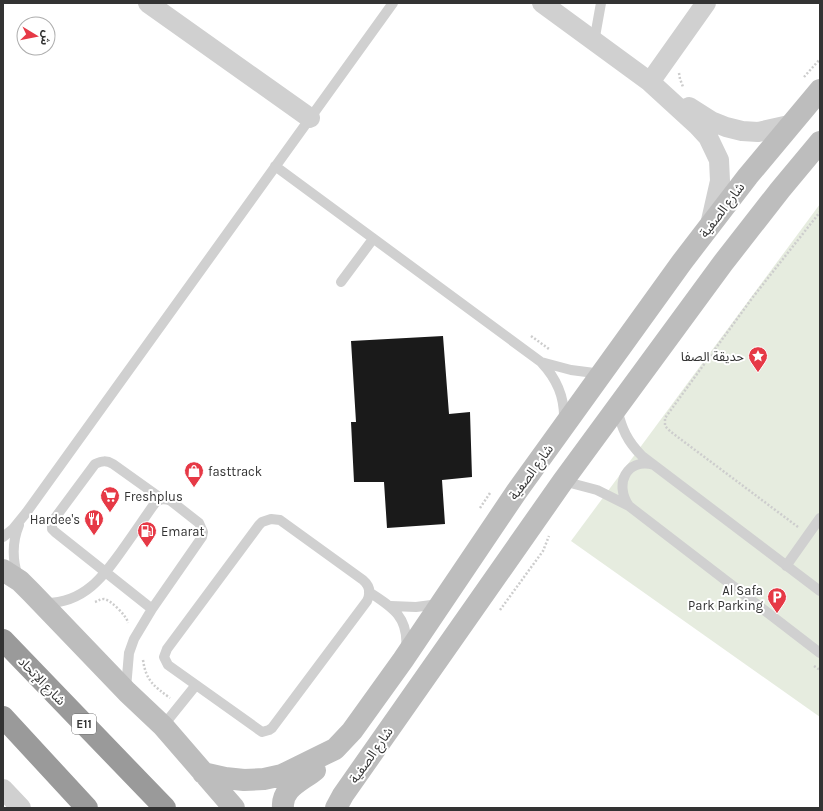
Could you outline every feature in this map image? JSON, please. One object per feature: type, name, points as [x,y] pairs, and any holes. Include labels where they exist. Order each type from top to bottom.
[{"type":"highway","name":"شارع الإتحاد","points":[[3,640],[149,800],[165,808]]},
{"type":"highway","points":[[3,717],[88,808]]},
{"type":"main road","name":"شارع الصفية","points":[[203,773],[231,779],[244,780],[264,779],[282,775],[335,749],[352,731],[517,491],[710,225],[789,125],[811,85]]},
{"type":"main road","name":"شارع الصفية","points":[[337,804],[563,481],[616,408],[723,263],[820,142]]},
{"type":"main road","points":[[11,576],[42,603],[126,692],[163,726],[234,808]]},
{"type":"main road","points":[[283,808],[283,800],[288,791],[315,771],[335,749]]},
{"type":"street","points":[[148,3],[310,118]]},
{"type":"street","points":[[542,3],[656,87],[711,121],[742,131],[758,132],[789,125]]},
{"type":"street","points":[[656,87],[706,3]]},
{"type":"street","points":[[656,87],[708,137],[719,160],[720,181],[710,225]]},
{"type":"street","points":[[3,789],[21,808]]},
{"type":"lane","points":[[3,537],[22,519],[393,3]]},
{"type":"lane","points":[[594,42],[601,3]]},
{"type":"lane","points":[[275,166],[541,362],[551,373],[560,392],[565,413],[564,427]]},
{"type":"lane","points":[[341,282],[373,239]]},
{"type":"lane","points":[[541,362],[571,370],[602,374]]},
{"type":"lane","points":[[616,408],[625,435],[632,447],[820,591]]},
{"type":"lane","points":[[126,692],[128,653],[134,639],[152,609],[200,541],[203,532],[199,523],[171,501],[162,499],[109,462],[100,462],[95,464],[90,470],[53,519],[52,526],[55,532],[152,609]]},
{"type":"lane","points":[[628,506],[624,500],[622,491],[622,483],[625,475],[637,464],[646,463],[654,465]]},
{"type":"lane","points":[[563,481],[597,490],[628,506],[820,653]]},
{"type":"lane","points":[[42,603],[64,602],[83,593],[106,573],[155,503],[162,499]]},
{"type":"lane","points":[[370,592],[367,601],[269,730],[262,732],[259,730],[168,666],[164,657],[164,653],[259,526],[270,518],[280,520],[363,580],[370,592],[391,606],[398,614],[405,631],[406,641],[402,660]]},
{"type":"lane","points":[[786,566],[820,518]]},
{"type":"lane","points":[[11,576],[15,566],[13,550],[15,534],[22,519]]},
{"type":"lane","points":[[391,606],[416,607],[440,604]]},
{"type":"lane","points":[[163,726],[196,685]]},
{"type":"path","points":[[811,85],[820,59]]},
{"type":"path","points":[[679,72],[680,79],[686,90]]},
{"type":"path","points":[[808,534],[670,432],[665,426],[664,422],[666,414],[758,291],[820,212]]},
{"type":"path","points":[[531,336],[552,351]]},
{"type":"path","points":[[480,508],[492,491]]},
{"type":"path","points":[[500,610],[543,551],[547,544],[550,532]]},
{"type":"path","points":[[83,593],[92,603],[103,599],[108,601],[125,616],[128,621],[127,628]]},
{"type":"path","points":[[143,654],[144,668],[147,677],[153,685],[180,705]]},
{"type":"path","points":[[808,661],[820,670]]},
{"type":"shaded area","name":"حديقة الصفا","points":[[820,204],[820,717],[571,541]]},
{"type":"building","points":[[443,336],[449,414],[470,412],[472,477],[442,480],[445,524],[387,528],[384,482],[354,482],[351,422],[356,422],[351,341]]},
{"type":"place","name":"حديقة الصفا","points":[[758,373]]},
{"type":"place","name":"fasttrack","points":[[194,488]]},
{"type":"place","name":"Freshplus","points":[[110,513]]},
{"type":"place","name":"Hardee's","points":[[94,536]]},
{"type":"place","name":"Emarat","points":[[147,548]]},
{"type":"place","name":"Al Safa Park Parking","points":[[777,614]]}]
